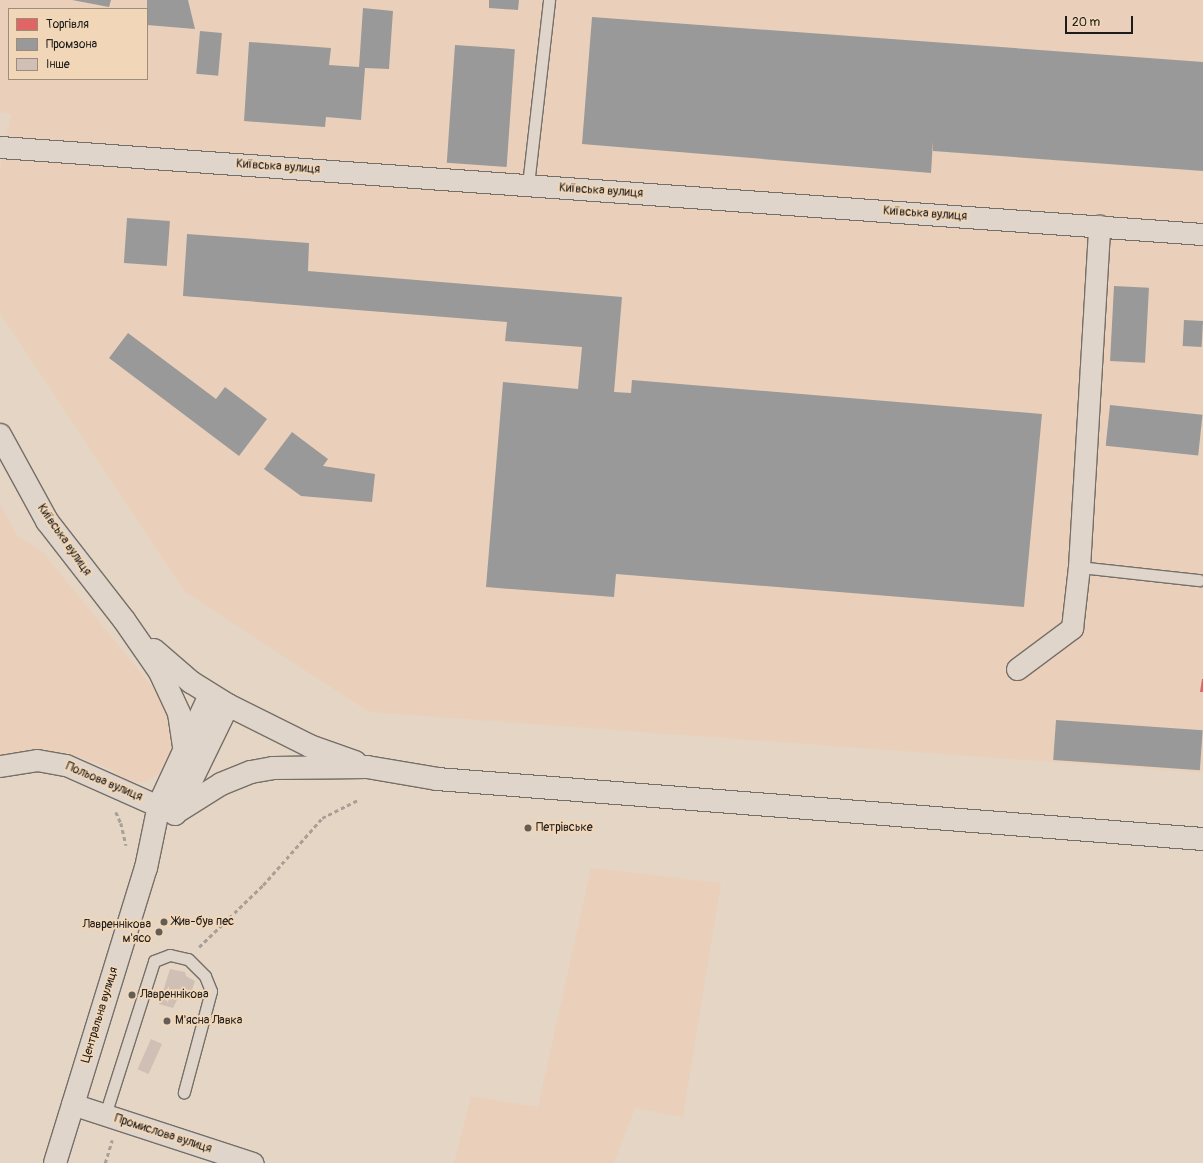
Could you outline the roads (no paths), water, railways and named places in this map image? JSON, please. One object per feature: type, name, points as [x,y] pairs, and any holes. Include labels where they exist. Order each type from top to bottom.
[{"type":"main road","name":"Київська вулиця","points":[[0,435],[47,521],[124,620]]},
{"type":"main road","points":[[124,620],[162,657],[219,700],[310,746],[367,767]]},
{"type":"main road","points":[[124,620],[160,672],[173,696],[179,713],[185,752]]},
{"type":"main road","points":[[167,809],[185,752],[219,700]]},
{"type":"main road","points":[[167,809],[219,700]]},
{"type":"main road","points":[[167,809],[251,772],[273,768],[367,767],[445,780],[1203,839]]},
{"type":"main road","name":"Центральна вулиця","points":[[55,1163],[146,868],[167,809]]},
{"type":"street","name":"Київська вулиця","points":[[0,147],[1203,234]]},
{"type":"street","points":[[1017,669],[1072,628],[1079,567],[1099,226]]},
{"type":"street","name":"Польова вулиця","points":[[0,766],[37,760],[66,764],[167,809]]},
{"type":"street","name":"Промислова вулиця","points":[[72,1104],[253,1163]]},
{"type":"lane","points":[[528,185],[549,0]]},
{"type":"lane","points":[[1079,567],[1199,580]]},
{"type":"lane","points":[[105,1115],[154,961],[170,955],[188,959],[205,976],[211,991],[184,1092]]},
{"type":"place","name":"Петрівське","points":[[528,828]]},
{"type":"place","name":"Жив-був пес","points":[[164,922]]},
{"type":"place","name":"Лавреннікова м'ясо","points":[[159,932]]},
{"type":"place","name":"Лавреннікова","points":[[132,995]]},
{"type":"place","name":"М'ясна Лавка","points":[[167,1021]]}]
